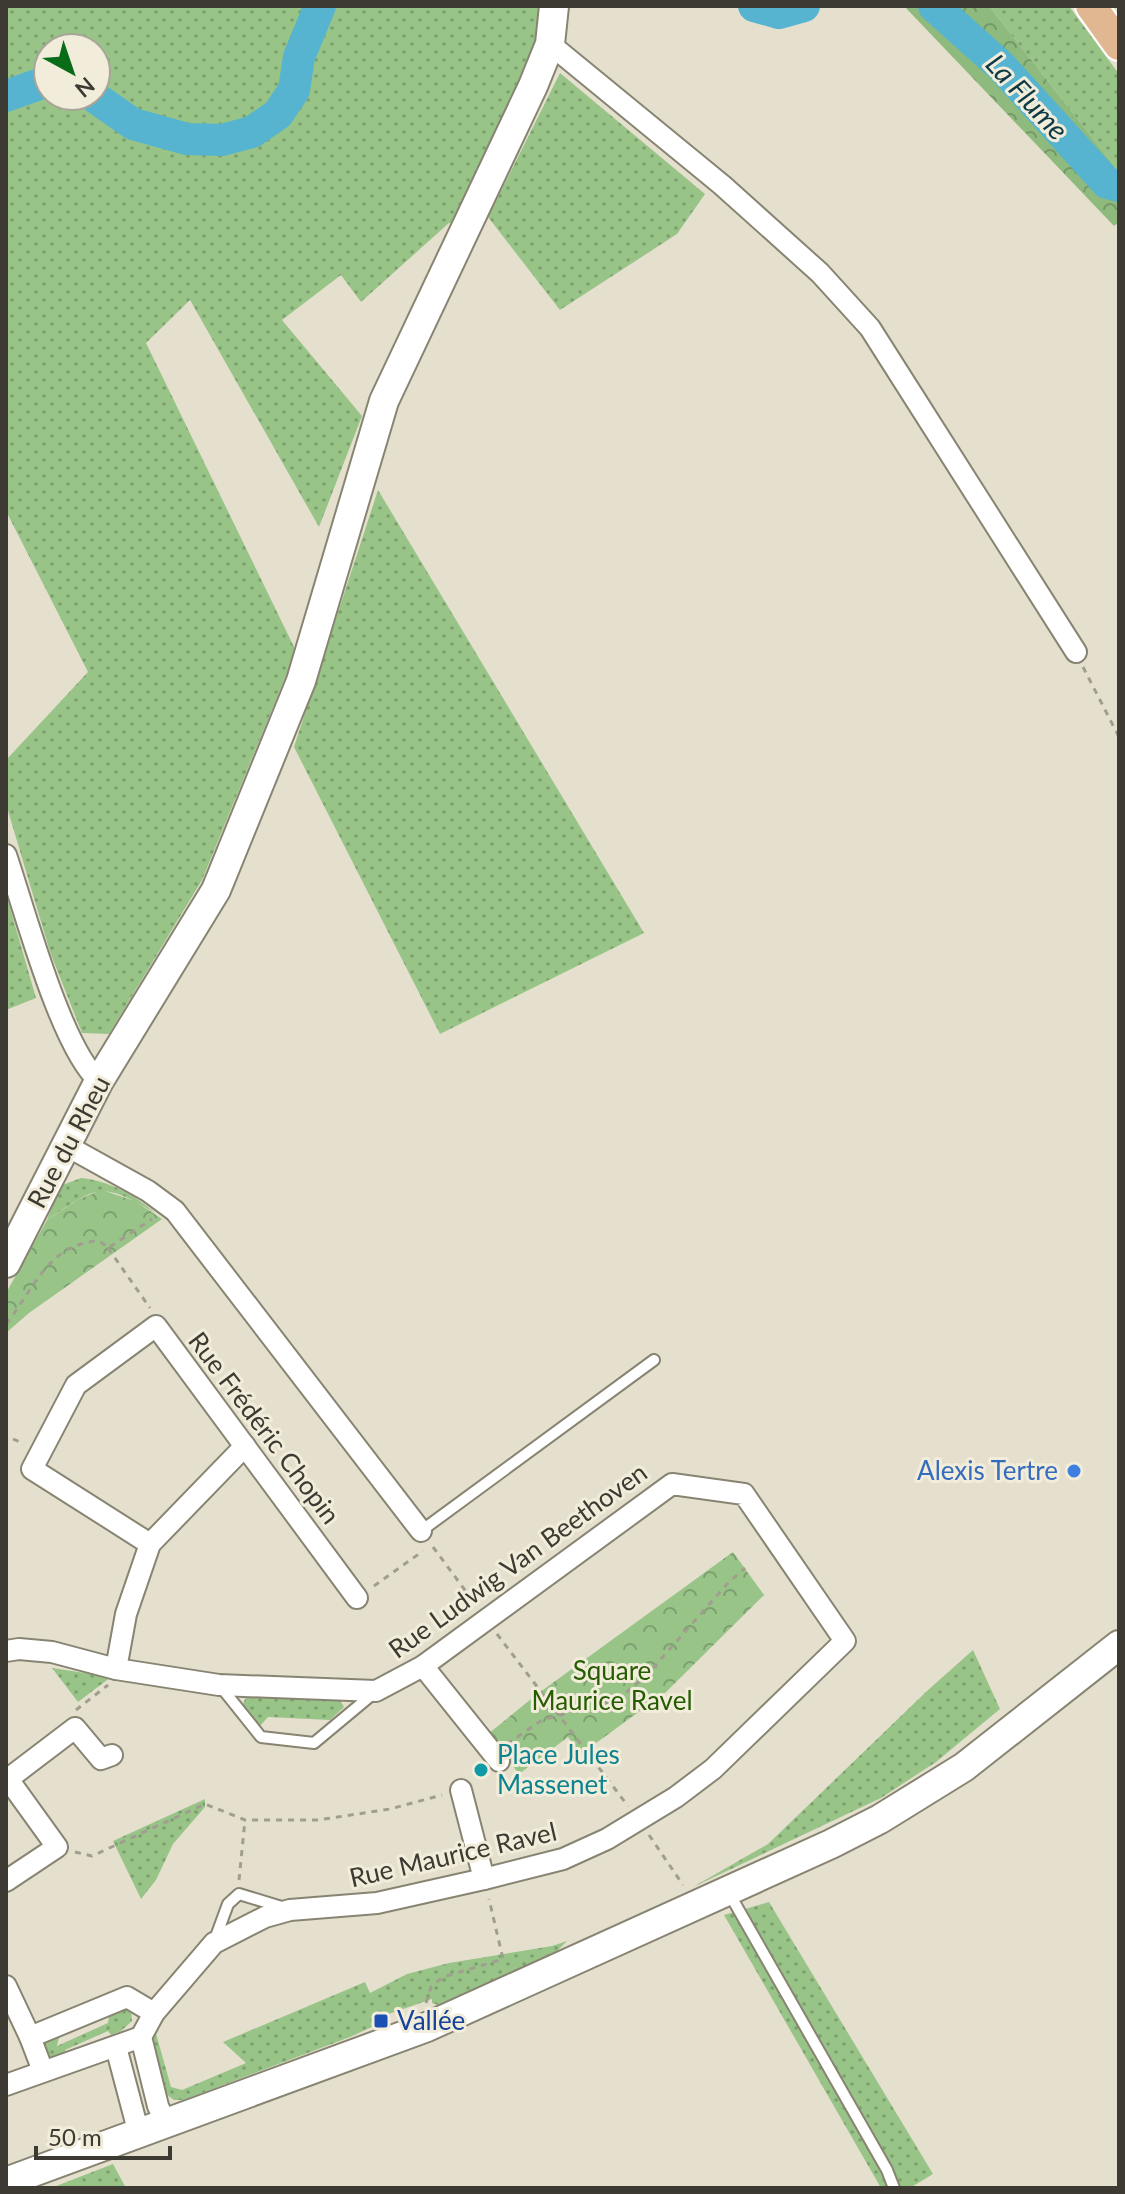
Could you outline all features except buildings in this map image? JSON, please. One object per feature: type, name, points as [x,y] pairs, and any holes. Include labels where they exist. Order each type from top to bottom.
[{"type":"main road","points":[[1091,6],[1119,45]]},
{"type":"street","name":"Rue du Rheu","points":[[6,1263],[99,1081],[216,890],[301,681],[384,401],[533,86],[550,44],[554,6]]},
{"type":"street","points":[[550,44],[722,185],[820,273],[870,328],[1076,652]]},
{"type":"street","points":[[6,855],[70,1037],[90,1074],[99,1081]]},
{"type":"street","points":[[67,1146],[148,1191],[191,1228],[426,1538]]},
{"type":"street","name":"Rue Frédéric Chopin","points":[[150,1544],[32,1469],[76,1385],[156,1326],[357,1598]]},
{"type":"street","points":[[121,1669],[126,1614],[150,1544],[245,1446]]},
{"type":"street","name":"Rue Ludwig Van Beethoven","points":[[6,1651],[52,1652],[121,1669],[219,1685],[376,1691],[423,1666],[672,1484],[744,1494],[845,1641]]},
{"type":"street","name":"Rue Maurice Ravel","points":[[141,2037],[154,2013],[214,1943],[265,1917],[290,1910],[377,1903],[484,1879],[563,1859],[607,1839],[676,1797],[713,1769],[845,1641]]},
{"type":"street","points":[[6,2182],[415,2033],[591,1955],[880,1819],[964,1767],[1119,1645]]},
{"type":"street","points":[[423,1666],[497,1757]]},
{"type":"street","points":[[6,1881],[57,1847],[7,1778],[75,1728],[101,1759],[112,1755]]},
{"type":"street","points":[[461,1790],[484,1879]]},
{"type":"street","points":[[6,1986],[43,2071]]},
{"type":"street","points":[[30,2037],[127,1997],[154,2013]]},
{"type":"street","points":[[6,2085],[141,2037],[158,2106],[166,2124]]},
{"type":"street","points":[[116,2047],[139,2134]]},
{"type":"lane","points":[[426,1538],[654,1360]]},
{"type":"lane","points":[[219,1685],[261,1737],[314,1743],[376,1691]]},
{"type":"lane","points":[[728,1891],[887,2170],[894,2188]]},
{"type":"lane","points":[[214,1943],[228,1904],[239,1894],[290,1910]]},
{"type":"path","points":[[1076,652],[1094,693],[1119,737]]},
{"type":"path","points":[[108,1248],[169,1206]]},
{"type":"path","points":[[6,1324],[42,1271],[60,1252],[83,1242],[100,1241],[153,1311],[156,1326]]},
{"type":"path","points":[[357,1598],[426,1538],[639,1820],[685,1887]]},
{"type":"path","points":[[497,1757],[542,1720],[617,1700],[646,1676],[745,1568]]},
{"type":"path","points":[[75,1728],[73,1712],[121,1669]]},
{"type":"path","points":[[57,1847],[92,1856],[205,1804],[245,1820],[318,1820],[390,1809],[461,1790]]},
{"type":"path","points":[[239,1894],[245,1820]]},
{"type":"path","points":[[425,2008],[431,1987],[443,1977],[503,1959],[484,1879]]},
{"type":"green space","points":[[6,6],[544,6],[541,34],[457,225],[449,223],[361,302],[341,275],[282,320],[362,416],[319,527],[190,300],[146,343],[296,651],[202,880],[109,1034],[82,1033],[50,952],[6,804],[6,760],[88,672],[6,511]]},
{"type":"green space","points":[[904,6],[989,6],[1119,172],[1119,222],[1114,226]]},
{"type":"green space","points":[[989,6],[1069,6],[1119,74],[1119,172]]},
{"type":"green space","points":[[560,73],[705,194],[677,234],[560,310],[488,217]]},
{"type":"green space","points":[[378,490],[644,933],[440,1034],[294,747]]},
{"type":"green space","points":[[6,894],[36,998],[6,1010]]},
{"type":"green space","points":[[81,1178],[121,1190],[155,1213],[123,1196],[100,1192],[89,1194],[47,1220],[60,1186]]},
{"type":"green space","points":[[102,1190],[135,1201],[162,1219],[29,1313],[6,1333],[6,1293],[47,1220],[79,1199]]},
{"type":"green space","name":"Square Maurice Ravel","points":[[733,1552],[764,1595],[666,1692],[581,1754],[568,1737],[519,1774],[488,1734],[536,1695]]},
{"type":"green space","points":[[973,1650],[1000,1709],[936,1762],[881,1798],[693,1887],[768,1844]]},
{"type":"green space","points":[[52,1668],[111,1677],[78,1702]]},
{"type":"green space","points":[[253,1693],[340,1700],[344,1707],[330,1720],[268,1717],[260,1726],[242,1706],[246,1697]]},
{"type":"green space","points":[[205,1799],[205,1807],[173,1844],[156,1880],[141,1899],[113,1841]]},
{"type":"green space","points":[[769,1902],[933,2174],[910,2188],[881,2188],[724,1915]]},
{"type":"green space","points":[[567,1941],[552,1956],[438,2005],[432,2003],[432,1999],[377,2018],[374,2026],[350,2037],[183,2100],[174,2100],[163,2092],[152,2034],[155,2030],[171,2087],[182,2090],[246,2063],[223,2042],[365,1982],[370,1993],[407,1974]]},
{"type":"green space","points":[[119,2006],[131,2010],[132,2021],[121,2031],[111,2035],[108,2031],[65,2050],[66,2056],[53,2061],[49,2058],[43,2048],[46,2039],[60,2033],[57,2046],[108,2023],[110,2009]]},
{"type":"green space","points":[[113,2164],[126,2188],[51,2188]]},
{"type":"waterway","name":"La Flume","points":[[112,109],[133,124],[187,139],[222,140],[252,132],[278,114],[294,90],[299,57],[320,6]]},
{"type":"waterway","name":"La Flume","points":[[754,6],[779,13],[804,6]]},
{"type":"waterway","name":"La Flume","points":[[934,6],[1001,66],[1107,183],[1119,186]]},
{"type":"waterway","name":"La Flume","points":[[6,96],[32,87]]},
{"type":"place","name":"Alexis Tertre","points":[[1074,1471]]},
{"type":"place","name":"Place Jules Massenet","points":[[481,1770]]},
{"type":"place","name":"Vallée","points":[[381,2021]]}]
